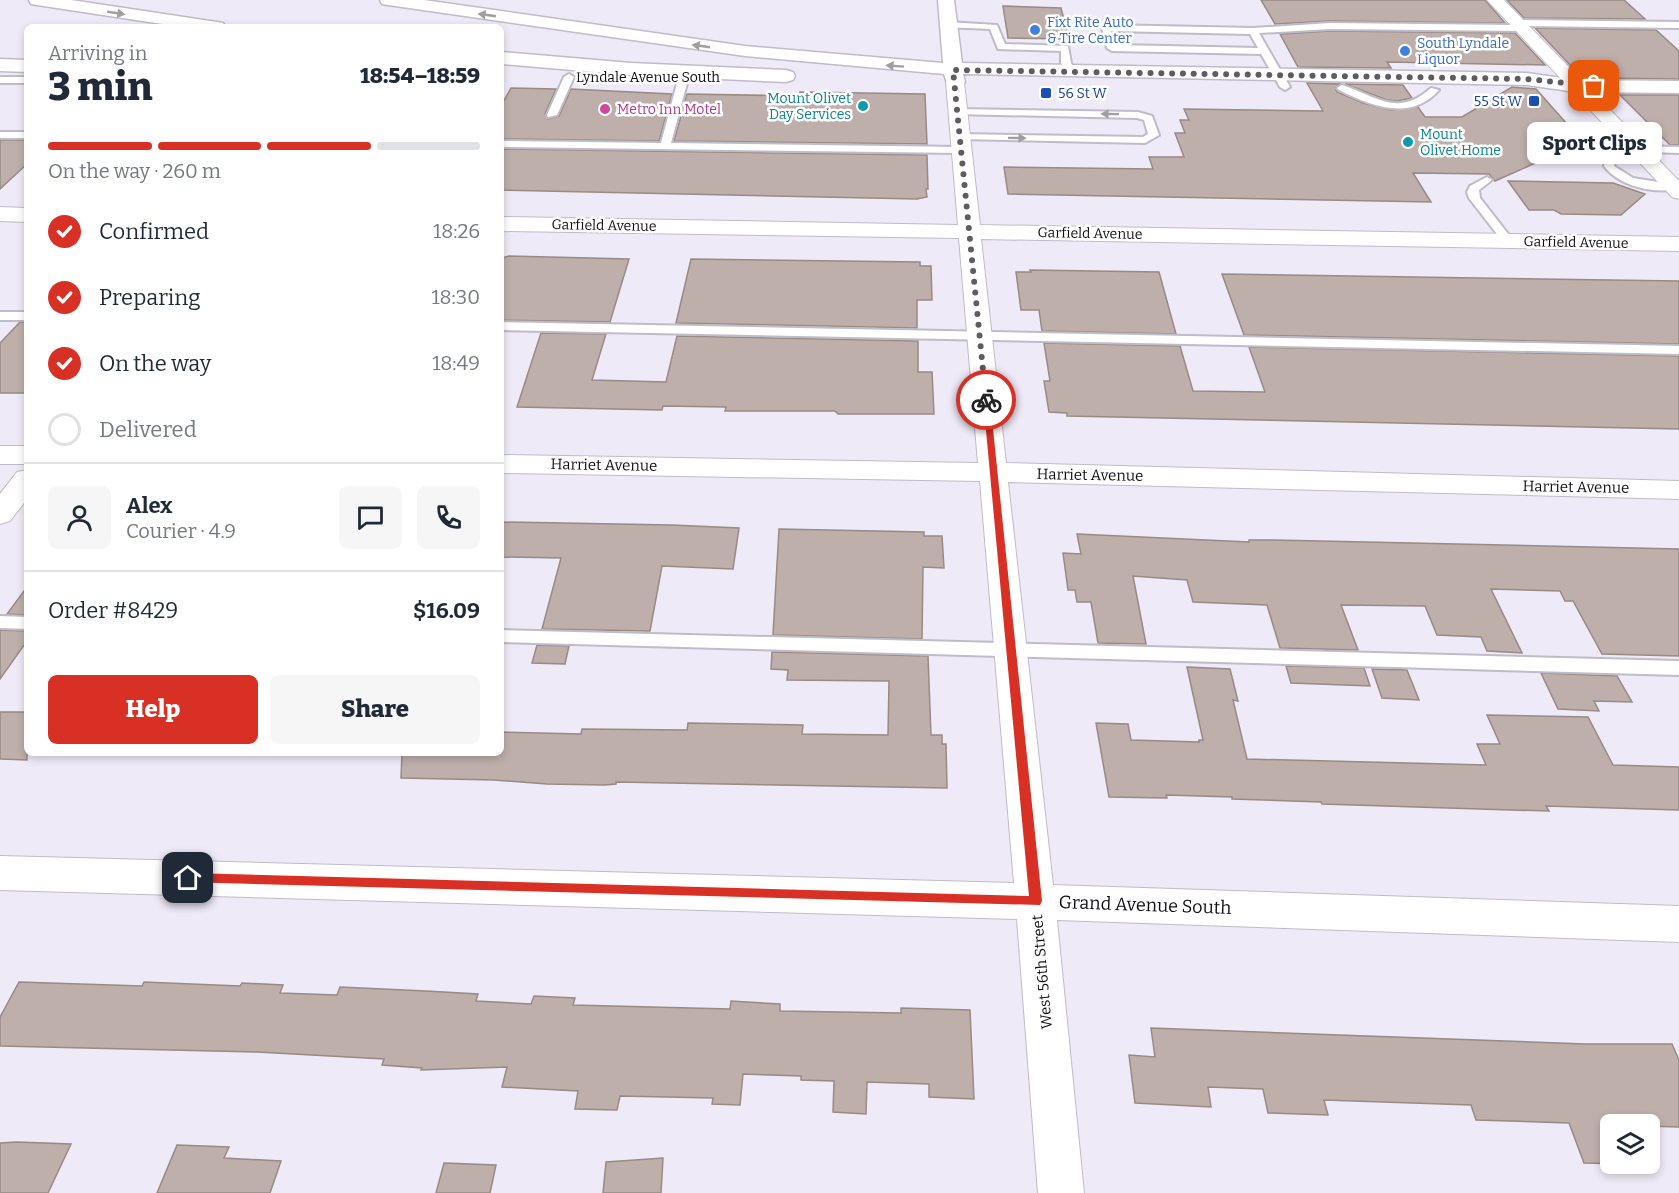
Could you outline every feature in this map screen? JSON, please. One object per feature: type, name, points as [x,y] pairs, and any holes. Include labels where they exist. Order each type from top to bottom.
[{"type":"main road","points":[[37,0],[197,24]]},
{"type":"main road","points":[[388,0],[745,51],[957,110],[1071,72],[1282,81],[1527,79],[1576,86],[1679,87]]},
{"type":"main road","name":"West 56th Street","points":[[946,0],[957,110]]},
{"type":"main road","points":[[504,58],[685,75]]},
{"type":"main road","points":[[0,65],[24,66]]},
{"type":"main road","name":"Lyndale Avenue South","points":[[504,75],[802,76]]},
{"type":"main road","points":[[830,78],[957,110],[1282,81],[1342,88],[1434,90],[1546,91],[1576,86]]},
{"type":"street","points":[[1496,0],[1576,86],[1673,183]]},
{"type":"street","name":"West 56th Street","points":[[957,110],[1035,901],[1061,1193]]},
{"type":"street","points":[[0,214],[24,215]]},
{"type":"street","name":"Garfield Avenue","points":[[504,224],[1679,244]]},
{"type":"street","points":[[0,455],[24,455]]},
{"type":"street","name":"Harriet Avenue","points":[[504,464],[993,472],[1679,490]]},
{"type":"street","points":[[0,514],[24,483]]},
{"type":"street","name":"Grand Avenue South","points":[[0,873],[1035,901],[1679,924]]},
{"type":"lane","points":[[947,25],[994,27],[1001,47],[1065,48],[1066,63],[1071,72]]},
{"type":"lane","points":[[1119,73],[1106,28],[1253,31],[1330,26],[1679,25]]},
{"type":"lane","points":[[1253,31],[1282,81]]},
{"type":"lane","points":[[1112,48],[1264,51]]},
{"type":"lane","points":[[665,146],[685,75]]},
{"type":"lane","points":[[552,115],[569,77]]},
{"type":"lane","points":[[0,80],[24,80]]},
{"type":"lane","points":[[504,144],[665,146],[957,110],[1138,115],[1148,118],[1154,135],[1145,140],[957,110]]},
{"type":"lane","points":[[0,135],[24,135]]},
{"type":"lane","points":[[1673,183],[1639,183],[1614,173],[1609,166],[1611,156],[1639,151],[1679,150]]},
{"type":"lane","points":[[1486,180],[1474,188],[1474,198],[1509,241]]},
{"type":"lane","points":[[0,316],[24,316]]},
{"type":"lane","points":[[504,326],[1679,350]]},
{"type":"lane","points":[[0,622],[24,623]]},
{"type":"lane","points":[[504,636],[1679,668]]},
{"type":"building","points":[[1261,0],[1485,0],[1505,23],[1330,21],[1275,24]]},
{"type":"building","points":[[1507,0],[1624,0],[1645,19],[1524,18]]},
{"type":"building","points":[[1003,6],[1061,8],[1069,39],[1008,38]]},
{"type":"building","points":[[1535,28],[1656,30],[1679,51],[1679,79],[1603,78],[1589,65],[1570,65]]},
{"type":"building","name":"South Lyndale Liquor","points":[[1330,31],[1515,33],[1545,65],[1387,62],[1391,68],[1298,67],[1280,34]]},
{"type":"building","points":[[1307,83],[1340,84],[1335,88],[1337,92],[1363,103],[1390,110],[1418,107],[1425,117],[1462,117],[1512,87],[1536,89],[1583,142],[1495,181],[1489,174],[1413,173],[1431,202],[1008,194],[1004,167],[1153,169],[1149,157],[1184,157],[1175,133],[1185,133],[1180,120],[1189,120],[1184,109],[1323,111]]},
{"type":"building","points":[[1345,84],[1403,85],[1412,98],[1387,100]]},
{"type":"building","points":[[511,88],[556,89],[545,114],[548,119],[559,116],[571,89],[672,94],[659,141],[504,139],[504,101]]},
{"type":"building","points":[[800,92],[925,94],[927,144],[674,141],[687,94],[799,96]]},
{"type":"building","points":[[1620,95],[1679,95],[1679,145],[1670,145]]},
{"type":"building","points":[[0,140],[24,140],[24,167],[0,189]]},
{"type":"building","points":[[504,149],[927,155],[927,197],[917,199],[504,190]]},
{"type":"building","points":[[1508,181],[1613,183],[1645,194],[1621,215],[1561,214],[1554,210],[1529,210]]},
{"type":"building","points":[[504,257],[629,259],[610,322],[504,320]]},
{"type":"building","points":[[691,259],[920,262],[920,266],[931,266],[932,300],[917,300],[917,328],[676,323]]},
{"type":"building","points":[[1030,270],[1159,272],[1176,334],[1042,331],[1039,310],[1021,310],[1016,272],[1031,272]]},
{"type":"building","points":[[1222,274],[1679,281],[1679,344],[1244,335]]},
{"type":"building","points":[[20,322],[24,322],[24,393],[0,393],[0,343]]},
{"type":"building","points":[[541,333],[606,334],[592,380],[666,382],[677,336],[918,341],[918,372],[932,372],[934,414],[725,411],[726,407],[663,406],[662,410],[517,407]]},
{"type":"building","points":[[1044,343],[1180,346],[1193,391],[1265,392],[1249,347],[1679,356],[1679,429],[1067,416],[1067,413],[1049,412],[1044,381],[1050,381]]},
{"type":"building","points":[[504,522],[739,528],[733,569],[662,566],[650,631],[542,629],[561,558],[504,557]]},
{"type":"building","points":[[779,529],[924,532],[924,536],[942,536],[944,568],[923,567],[922,639],[773,635]]},
{"type":"building","points":[[1077,534],[1249,542],[1249,540],[1274,540],[1679,549],[1679,656],[1602,654],[1573,601],[1565,601],[1560,591],[1491,589],[1522,653],[1487,651],[1481,637],[1437,635],[1425,606],[1341,605],[1358,650],[1280,648],[1267,605],[1193,602],[1187,580],[1133,576],[1146,644],[1098,643],[1091,602],[1077,602],[1075,590],[1068,590],[1063,553],[1081,554]]},
{"type":"building","points":[[24,591],[24,615],[7,614]]},
{"type":"building","points":[[0,630],[24,631],[24,645],[0,679]]},
{"type":"building","points":[[537,645],[569,646],[565,664],[532,663]]},
{"type":"building","points":[[772,652],[928,656],[931,735],[942,735],[942,744],[946,744],[947,788],[616,782],[616,784],[605,785],[547,784],[494,780],[401,778],[402,756],[504,756],[504,732],[581,734],[582,729],[687,730],[688,723],[803,725],[802,734],[888,735],[889,681],[787,680],[788,670],[771,669]]},
{"type":"building","points":[[1286,666],[1364,668],[1370,686],[1291,683]]},
{"type":"building","points":[[1187,667],[1230,669],[1238,701],[1233,700],[1247,759],[1486,765],[1477,744],[1500,744],[1487,715],[1588,717],[1613,765],[1679,767],[1679,810],[1546,806],[1549,811],[1322,804],[1321,802],[1232,799],[1232,797],[1166,795],[1167,798],[1109,797],[1096,723],[1128,724],[1131,740],[1199,742],[1203,740]]},
{"type":"building","points":[[1372,669],[1407,670],[1419,700],[1382,698]]},
{"type":"building","points":[[1541,673],[1617,676],[1632,702],[1594,701],[1599,711],[1558,709]]},
{"type":"building","points":[[0,712],[24,712],[24,756],[27,756],[27,760],[0,759]]},
{"type":"building","points":[[19,982],[142,986],[144,982],[240,986],[242,983],[283,985],[280,993],[337,995],[340,987],[478,994],[476,1001],[531,1004],[534,996],[575,998],[573,1005],[730,1009],[731,1001],[780,1004],[780,1011],[901,1013],[901,1008],[970,1010],[974,1099],[929,1097],[929,1084],[867,1082],[866,1114],[833,1112],[834,1081],[801,1080],[801,1076],[743,1074],[740,1105],[712,1104],[713,1098],[620,1096],[617,1110],[575,1109],[578,1091],[502,1087],[507,1067],[421,1070],[422,1068],[382,1065],[384,1059],[257,1052],[0,1046],[0,1017]]},
{"type":"building","points":[[1151,1028],[1585,1044],[1672,1044],[1679,1060],[1679,1127],[1660,1126],[1660,1114],[1600,1114],[1600,1164],[1584,1163],[1569,1123],[1476,1120],[1471,1105],[1324,1100],[1328,1115],[1268,1113],[1263,1089],[1208,1087],[1211,1107],[1135,1103],[1129,1055],[1155,1057]]},
{"type":"building","points":[[0,1143],[71,1144],[48,1193],[0,1193]]},
{"type":"building","points":[[177,1145],[229,1147],[224,1158],[281,1161],[270,1193],[157,1193]]},
{"type":"building","points":[[663,1158],[661,1193],[603,1193],[606,1162]]},
{"type":"building","points":[[444,1163],[496,1165],[490,1193],[436,1193]]},
{"type":"way so far","points":[[986,400],[953,70],[1527,79],[1549,80],[1576,86],[1594,86]]},
{"type":"place","name":"Fixt Rite Auto & Tire Center","points":[[1035,30]]},
{"type":"place","name":"South Lyndale Liquor","points":[[1405,51]]},
{"type":"place","name":"Sport Clips","points":[[1594,86]]},
{"type":"place","name":"56 St W","points":[[1046,93]]},
{"type":"place","name":"55 St W","points":[[1534,101]]},
{"type":"place","name":"Mount Olivet Day Services","points":[[863,106]]},
{"type":"place","name":"Metro Inn Motel","points":[[605,109]]},
{"type":"place","name":"Mount Olivet Home","points":[[1408,142]]},
{"type":"route","points":[[188,878],[1035,901],[986,400]]}]
